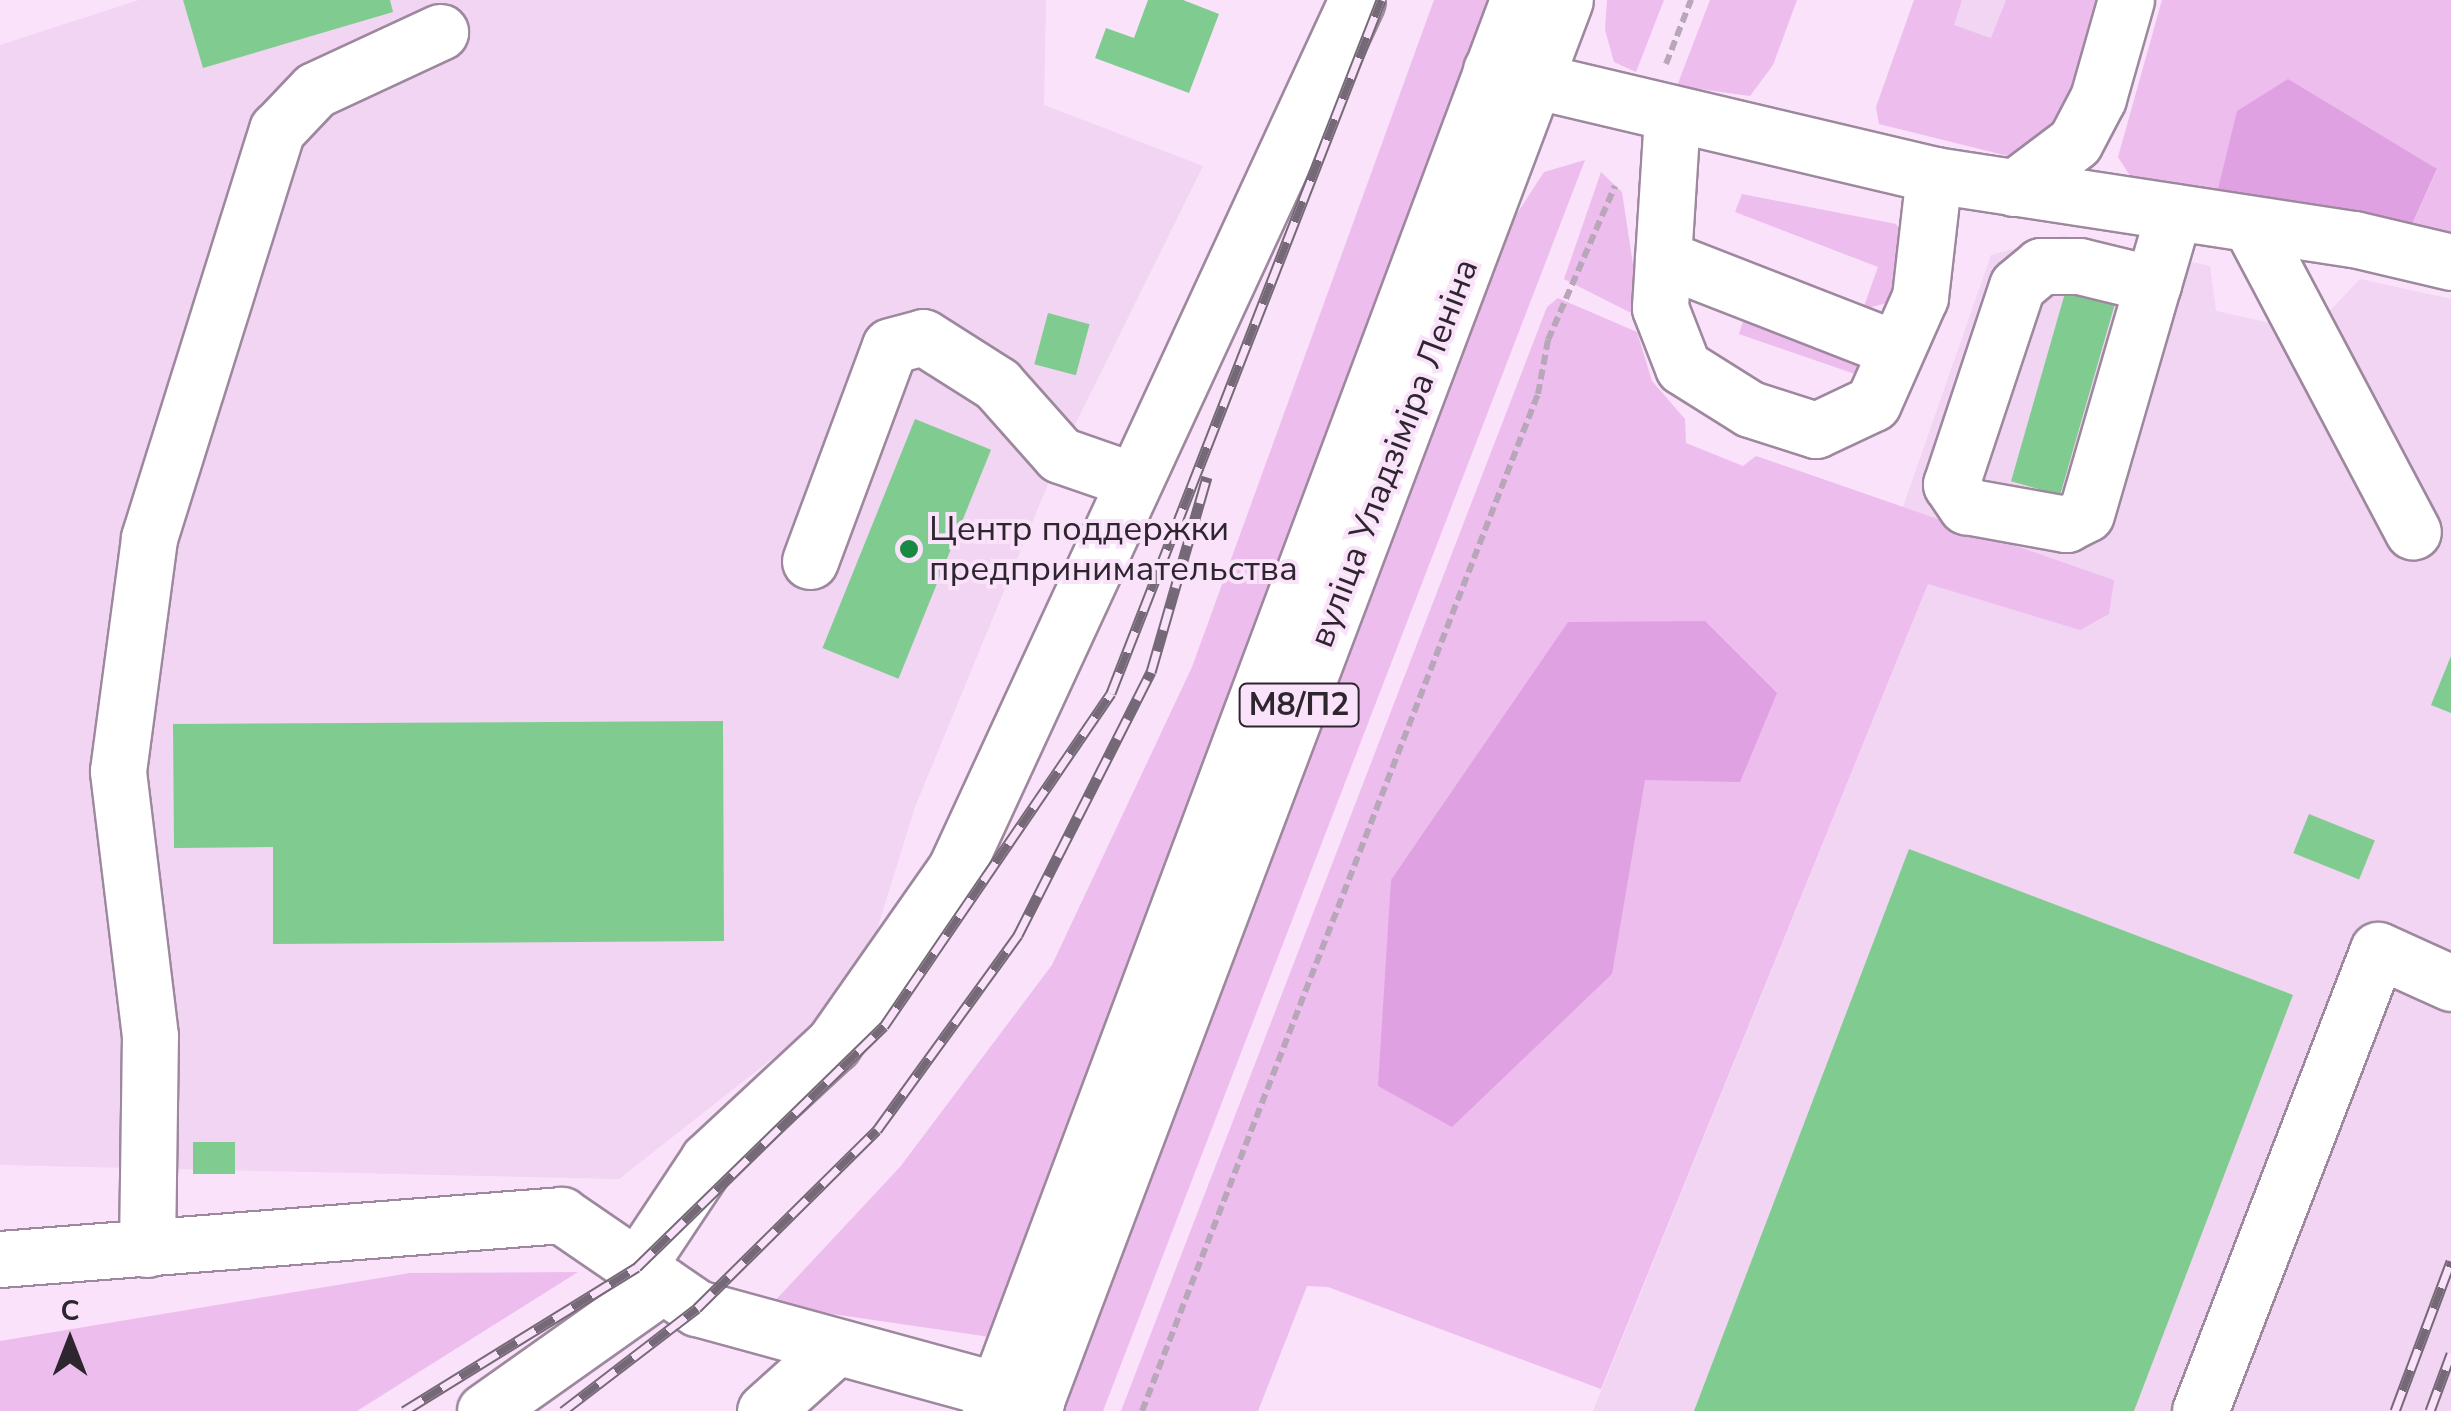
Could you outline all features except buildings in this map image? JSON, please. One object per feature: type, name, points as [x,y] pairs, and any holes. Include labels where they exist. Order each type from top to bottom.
[{"type":"main road","points":[[485,1411],[650,1276],[708,1160],[833,1044],[956,870],[1132,480],[1357,0]]},
{"type":"main road","name":"вуліца Уладзіміра Леніна","points":[[1512,76],[1518,0]]},
{"type":"main road","name":"вуліца Уладзіміра Леніна","points":[[1014,1403],[1512,76],[1565,0]]},
{"type":"main road","points":[[2014,188],[2075,142],[2098,98],[2126,0]]},
{"type":"main road","points":[[147,1248],[150,1036],[118,771],[149,538],[277,130],[315,90],[440,32]]},
{"type":"main road","points":[[1512,76],[1934,175],[2250,224],[2451,262]]},
{"type":"main road","points":[[1660,112],[1660,308],[1683,368],[1750,409],[1816,430],[1873,403],[1920,297],[1934,175]]},
{"type":"main road","points":[[2154,284],[2078,266],[2041,266],[2017,286],[1951,484],[1966,506],[2066,524],[2086,514],[2154,284],[2174,212]]},
{"type":"main road","points":[[2250,224],[2413,532]]},
{"type":"main road","points":[[1663,258],[1896,349]]},
{"type":"main road","points":[[810,561],[890,346],[923,337],[997,384],[1060,455],[1132,480]]},
{"type":"main road","points":[[2200,1411],[2378,950],[2451,983]]},
{"type":"main road","points":[[0,1259],[561,1216],[698,1308],[1014,1403]]},
{"type":"main road","points":[[765,1411],[836,1348]]},
{"type":"path","points":[[1660,112],[1691,0]]},
{"type":"path","points":[[1142,1411],[1538,394],[1548,340],[1618,180]]},
{"type":"shaded area","points":[[139,0],[1046,0],[1044,105],[1203,166],[1060,455],[915,807],[875,936],[829,1014],[619,1179],[0,1165],[0,45]]},
{"type":"shaded area","points":[[1434,0],[1491,0],[990,1337],[771,1305],[900,1167],[1052,965],[1192,667]]},
{"type":"shaded area","points":[[1607,0],[1664,0],[1636,72],[1614,62],[1605,30]]},
{"type":"shaded area","points":[[1710,0],[1797,0],[1773,65],[1750,96],[1677,86]]},
{"type":"shaded area","points":[[1914,0],[1962,0],[1954,25],[1991,38],[2006,0],[2100,0],[2069,115],[2012,157],[1879,124],[1876,107]]},
{"type":"shaded area","points":[[1962,0],[2006,0],[1992,38],[1953,25]]},
{"type":"shaded area","points":[[2162,0],[2451,0],[2451,241],[2408,233],[2437,170],[2216,197],[2141,193],[2118,157]]},
{"type":"shaded area","points":[[2288,79],[2437,169],[2408,233],[2216,197],[2237,111]]},
{"type":"shaded area","points":[[1585,160],[1103,1411],[1045,1411],[1488,258],[1544,172]]},
{"type":"shaded area","points":[[1601,172],[1622,192],[1641,318],[1564,279]]},
{"type":"shaded area","points":[[1742,194],[1896,224],[1908,242],[1899,300],[1863,309],[1878,267],[1735,212]]},
{"type":"shaded area","points":[[2064,236],[2210,266],[2216,311],[2310,332],[2360,279],[2451,299],[2451,1411],[1593,1411],[1928,584],[2080,629],[2114,580],[1903,507],[1991,255]]},
{"type":"shaded area","points":[[1558,298],[1637,332],[1652,381],[1685,419],[1686,443],[1743,466],[1756,456],[2114,580],[2109,614],[2080,630],[1928,584],[1601,1389],[1328,1287],[1307,1286],[1258,1411],[1121,1411],[1547,307]]},
{"type":"shaded area","points":[[1745,316],[1871,359],[1865,377],[1739,334]]},
{"type":"shaded area","points":[[1705,621],[1777,693],[1740,782],[1645,780],[1612,974],[1452,1127],[1378,1086],[1391,880],[1568,622]]},
{"type":"shaded area","points":[[578,1272],[357,1411],[0,1411],[0,1341],[410,1273]]},
{"type":"railway","points":[[404,1411],[637,1267],[884,1026],[1111,693],[1381,0]]},
{"type":"railway","points":[[563,1411],[697,1308],[877,1130],[1018,935],[1151,672],[1207,477]]},
{"type":"railway","points":[[2395,1411],[2451,1261]]},
{"type":"railway","points":[[2430,1411],[2451,1354]]},
{"type":"place","name":"Центр поддержки предпринимательства","points":[[909,549]]}]
